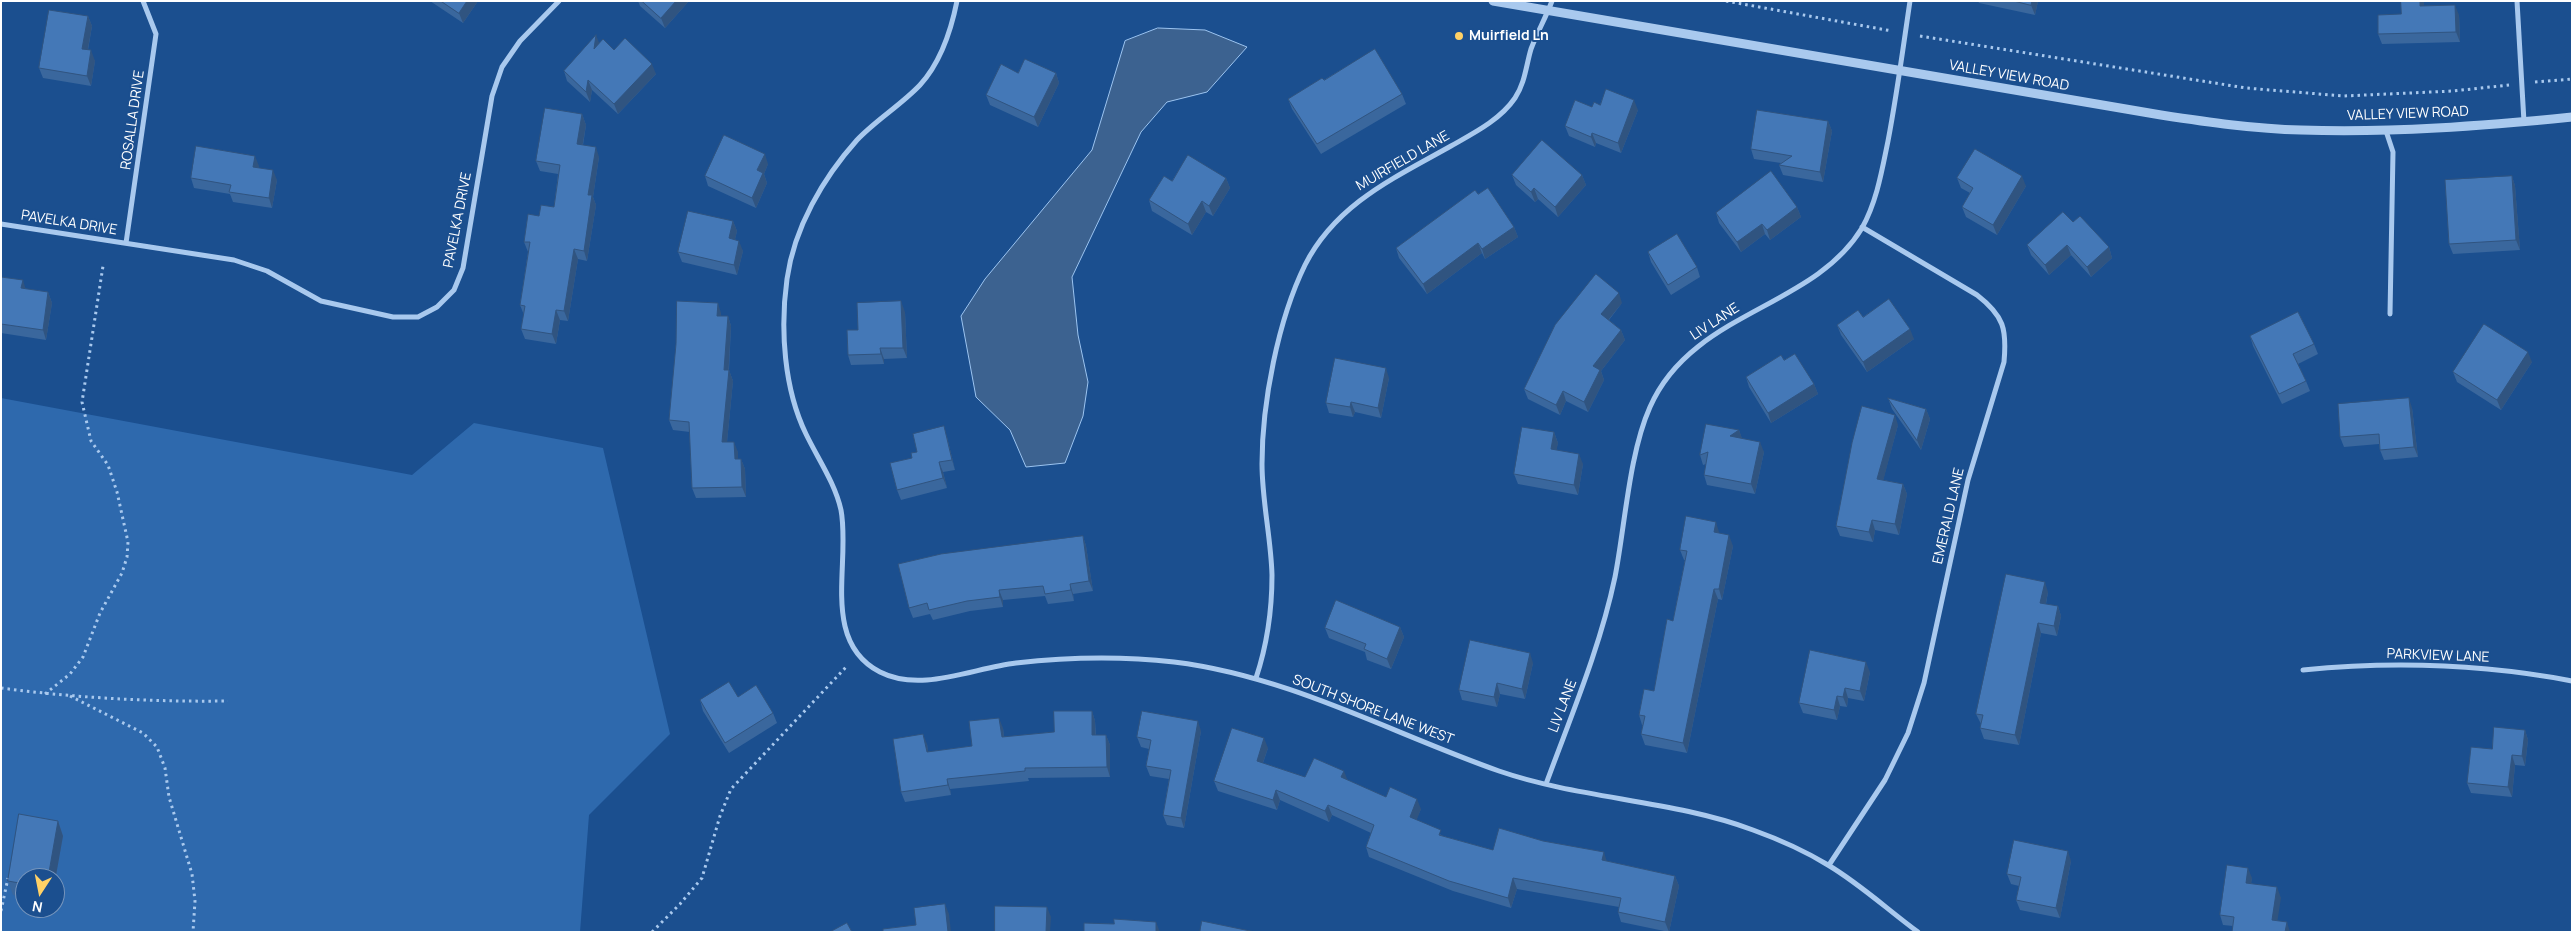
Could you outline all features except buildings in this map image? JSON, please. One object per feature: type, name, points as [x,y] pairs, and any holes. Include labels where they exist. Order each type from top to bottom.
[{"type":"street","name":"ROSALLA DRIVE","points":[[126,243],[156,34],[144,1]]},
{"type":"street","name":"PAVELKA DRIVE","points":[[1,224],[234,260],[267,270],[321,301],[393,317],[418,317],[437,307],[454,290],[463,268],[492,96],[502,67],[520,41],[559,1]]},
{"type":"street","name":"SOUTH SHORE LANE WEST","points":[[958,1],[949,34],[937,61],[919,86],[858,139],[826,180],[801,226],[787,276],[784,327],[789,380],[804,430],[828,475],[840,505],[845,537],[841,602],[845,629],[858,656],[878,672],[905,681],[932,679],[1013,663],[1094,657],[1175,662],[1256,678],[1333,704],[1450,753],[1506,773],[1546,784],[1703,816],[1750,828],[1829,865],[1918,932]]},
{"type":"street","name":"VALLEY VIEW ROAD","points":[[1493,1],[2161,115],[2240,126],[2300,130],[2386,131],[2572,117]]},
{"type":"street","name":"MUIRFIELD LANE","points":[[1256,678],[1270,620],[1272,575],[1262,464],[1266,396],[1282,329],[1305,265],[1327,232],[1353,204],[1386,182],[1475,133],[1496,118],[1515,98],[1526,76],[1531,50],[1552,1]]},
{"type":"street","name":"LIV LANE","points":[[1546,784],[1592,662],[1604,619],[1614,578],[1638,444],[1650,407],[1669,375],[1695,347],[1728,325],[1800,285],[1831,263],[1862,227],[1873,204],[1901,71],[1910,1]]},
{"type":"street","points":[[2517,1],[2524,122]]},
{"type":"street","points":[[2386,131],[2393,152],[2390,314]]},
{"type":"street","name":"EMERALD LANE","points":[[1829,865],[1885,780],[1908,733],[1924,683],[1968,480],[2004,362],[2006,342],[2003,323],[1993,307],[1977,295],[1862,227]]},
{"type":"street","name":"PARKVIEW LANE","points":[[2303,670],[2353,665],[2420,664],[2485,667],[2572,681]]},
{"type":"path","points":[[1726,1],[1905,33],[2246,88],[2344,96],[2453,91],[2572,79]]},
{"type":"path","points":[[45,694],[70,674],[83,657],[100,613],[122,573],[127,557],[128,542],[117,492],[108,465],[91,440],[82,402],[103,266]]},
{"type":"path","points":[[652,932],[680,904],[702,878],[720,816],[731,790],[858,656]]},
{"type":"path","points":[[1,688],[45,694],[153,702],[228,701]]},
{"type":"path","points":[[70,696],[121,720],[143,733],[157,747],[165,768],[169,798],[192,874],[195,901],[193,932]]},
{"type":"path","points":[[1,911],[9,874]]},
{"type":"shaded area","points":[[1158,28],[1205,30],[1247,47],[1207,92],[1167,102],[1141,132],[1072,277],[1078,335],[1088,382],[1083,416],[1065,463],[1026,467],[1010,430],[976,397],[961,316],[985,279],[1092,150],[1125,41]]},
{"type":"shaded area","points":[[1,398],[412,475],[474,423],[603,448],[670,734],[589,815],[580,932],[1,932]]},
{"type":"place","name":"Muirfield Ln","points":[[1459,36]]}]
